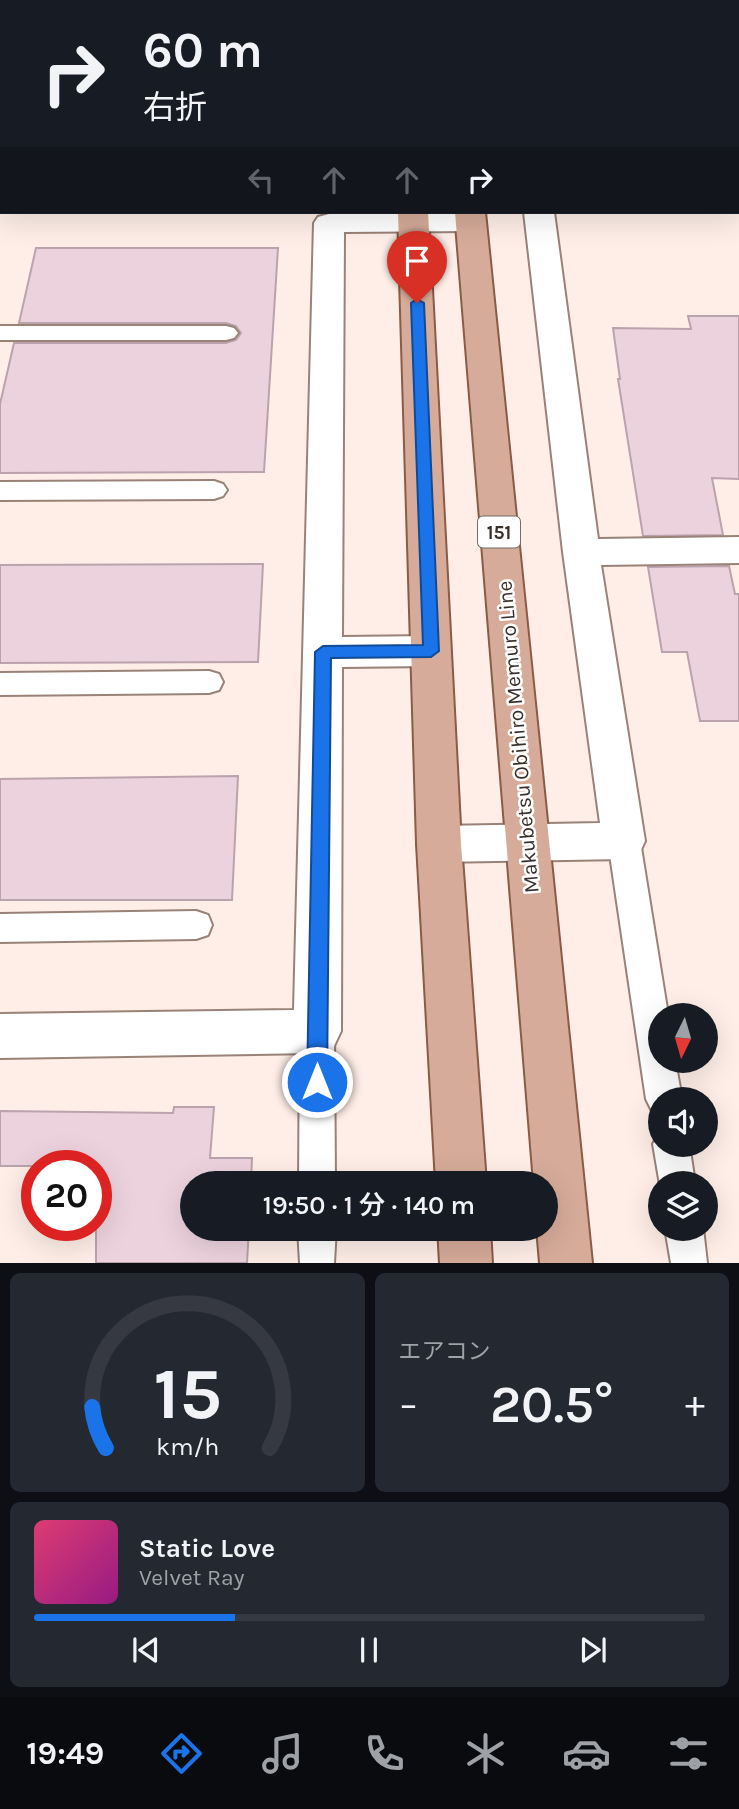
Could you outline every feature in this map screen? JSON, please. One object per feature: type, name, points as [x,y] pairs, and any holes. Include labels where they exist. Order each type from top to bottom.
[{"type":"main road","points":[[414,217],[439,844],[460,1171]]},
{"type":"main road","name":"Makubetsu Obihiro Memuro Line","points":[[471,217],[566,1263]]},
{"type":"main road","points":[[465,1241],[466,1263]]},
{"type":"street","points":[[439,844],[624,841],[581,552],[539,214]]},
{"type":"street","points":[[0,1036],[317,1031],[329,218],[471,217]]},
{"type":"street","points":[[581,552],[739,550]]},
{"type":"street","points":[[323,652],[431,651]]},
{"type":"lane","points":[[0,333],[226,332]]},
{"type":"lane","points":[[0,491],[214,490]]},
{"type":"lane","points":[[0,684],[209,682]]},
{"type":"lane","points":[[624,841],[662,1087]]},
{"type":"lane","points":[[0,928],[196,925]]},
{"type":"lane","points":[[317,1031],[317,1171]]},
{"type":"building","points":[[36,248],[278,248],[264,472],[0,473],[0,404],[14,343],[226,343],[236,340],[241,333],[236,326],[226,323],[19,323]]},
{"type":"building","points":[[688,316],[739,316],[739,479],[712,478],[723,535],[643,536],[618,379],[613,328],[691,329]]},
{"type":"building","points":[[263,564],[258,662],[0,663],[0,565]]},
{"type":"building","points":[[729,566],[735,594],[739,594],[739,721],[700,721],[687,652],[662,652],[648,567]]},
{"type":"building","points":[[238,776],[232,900],[0,900],[0,779]]},
{"type":"building","points":[[174,1107],[214,1107],[210,1158],[252,1158],[251,1171],[180,1171],[180,1241],[248,1241],[247,1263],[96,1263],[96,1241],[112,1241],[112,1150],[21,1150],[21,1166],[0,1166],[0,1111],[173,1113]]},
{"type":"route","points":[[317,1082],[323,652],[431,651],[417,303]]}]
